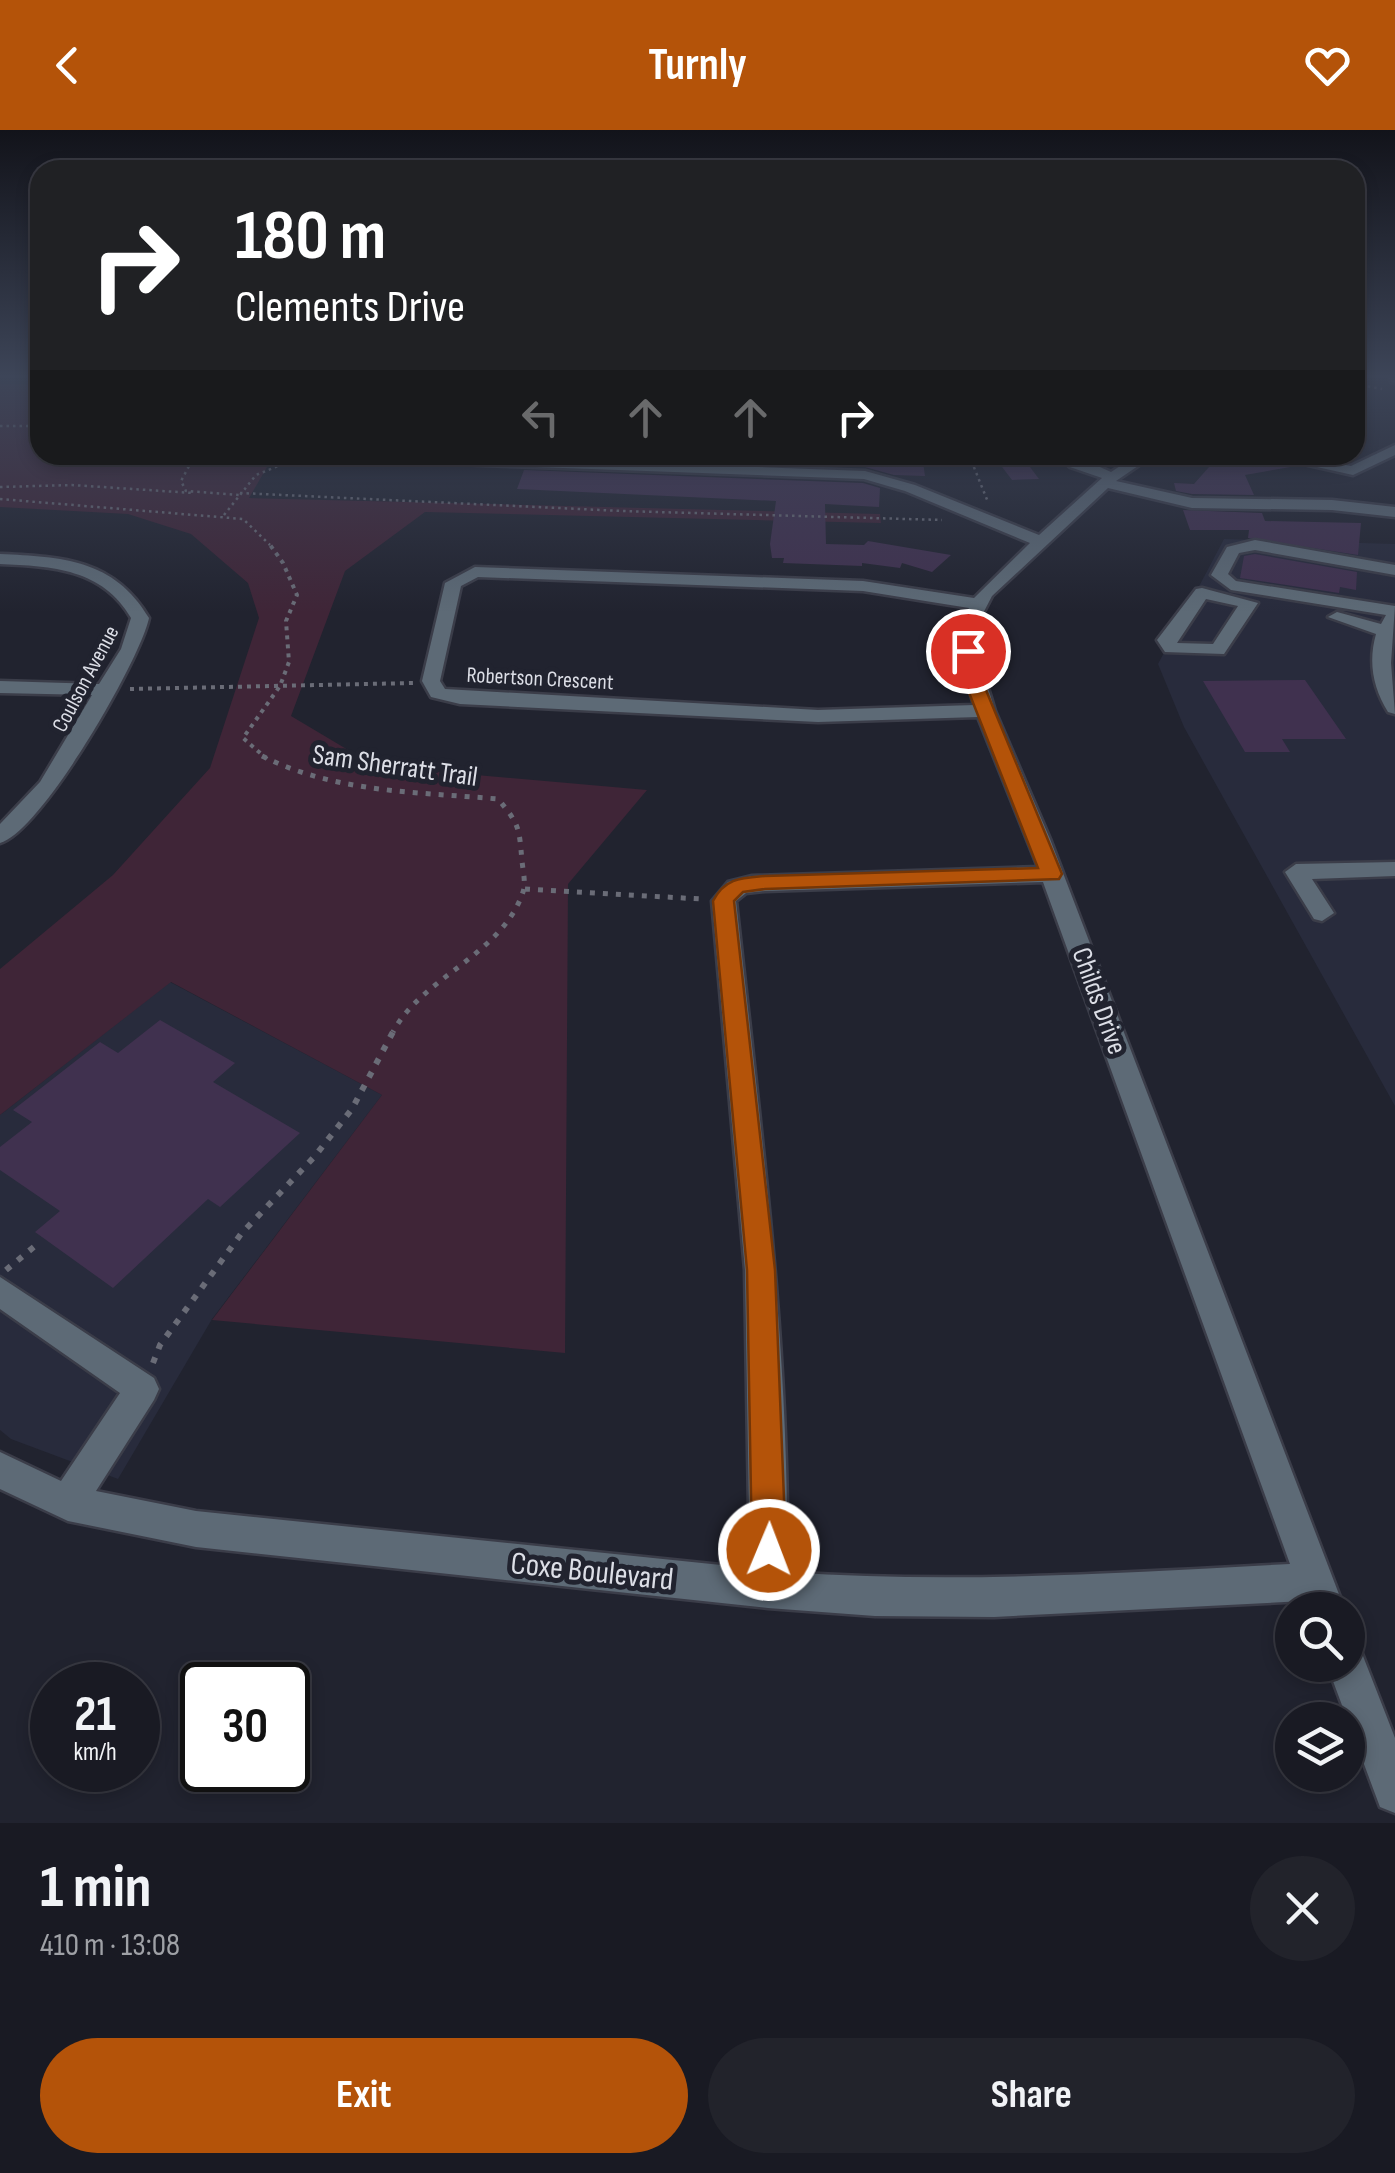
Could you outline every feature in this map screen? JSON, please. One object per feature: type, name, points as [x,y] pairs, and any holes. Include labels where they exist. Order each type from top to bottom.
[{"type":"street","points":[[592,465],[864,475],[910,488],[1043,542]]},
{"type":"street","points":[[864,465],[864,475]]},
{"type":"street","points":[[1077,465],[1109,480],[1192,502],[1332,505],[1395,512]]},
{"type":"street","points":[[978,604],[985,593],[1109,480],[1132,465]]},
{"type":"street","points":[[1325,465],[1353,470],[1364,465]]},
{"type":"street","points":[[1392,619],[1231,584],[1219,574],[1233,550],[1255,546],[1395,570]]},
{"type":"street","name":"Coulson Avenue","points":[[0,559],[68,565],[95,574],[125,592],[140,618],[134,648],[104,690],[72,755],[46,791],[0,836]]},
{"type":"street","name":"Robertson Crescent","points":[[978,604],[863,586],[475,572],[453,583],[431,681],[438,693],[460,698],[818,716],[985,711]]},
{"type":"street","name":"Childs Drive","points":[[978,604],[967,628],[968,651],[985,711],[1051,874],[1319,1592]]},
{"type":"street","points":[[1248,604],[1392,619]]},
{"type":"street","points":[[1392,619],[1381,670],[1395,708]]},
{"type":"street","points":[[0,687],[104,690]]},
{"type":"street","points":[[1322,913],[1296,872],[1395,869]]},
{"type":"street","points":[[768,1590],[770,1510],[761,1270],[724,901],[728,892],[738,886],[765,882],[1051,874]]},
{"type":"street","points":[[0,1291],[142,1389],[68,1503]]},
{"type":"street","name":"Coxe Boulevard","points":[[0,1470],[68,1503],[196,1529],[768,1590],[875,1597],[1275,1596]]},
{"type":"street","points":[[1353,1682],[1395,1792]]},
{"type":"path","points":[[189,465],[180,480],[186,491],[193,493]]},
{"type":"path","points":[[224,515],[256,474],[280,465]]},
{"type":"path","points":[[0,487],[72,485],[193,493],[334,494],[477,504],[584,504],[622,511],[900,521],[972,515],[990,500],[974,465]]},
{"type":"path","name":"Sam Sherratt Trail","points":[[0,499],[224,515],[244,520],[259,531],[297,595],[286,621],[289,662],[280,686],[244,738],[254,754],[289,771],[353,784],[498,799],[518,823],[525,890]]},
{"type":"path","points":[[104,690],[431,681]]},
{"type":"path","points":[[142,1389],[160,1345],[241,1234],[315,1156],[352,1109],[403,1013],[468,962],[511,915],[525,890],[724,901]]},
{"type":"path","points":[[0,1275],[34,1246]]},
{"type":"shaded area","points":[[0,454],[30,454],[30,465],[268,465],[249,498],[880,514],[881,523],[425,512],[345,571],[291,716],[375,766],[647,790],[568,884],[565,1353],[212,1320],[382,1095],[171,982],[0,1115],[0,969],[113,875],[210,768],[259,618],[248,583],[191,534],[128,514],[0,507]]},
{"type":"shaded area","points":[[1224,539],[1395,544],[1395,1106],[1184,727],[1158,664]]},
{"type":"shaded area","points":[[170,982],[382,1095],[212,1319],[118,1479],[11,1439],[0,1430],[0,1115]]},
{"type":"building","points":[[810,465],[923,465],[925,476],[894,475],[865,467]]},
{"type":"building","points":[[1001,465],[1028,465],[1039,479],[1012,480]]},
{"type":"building","points":[[1200,465],[1296,466],[1245,475],[1254,495],[1176,491],[1174,483],[1194,484],[1209,467]]},
{"type":"building","points":[[524,470],[863,483],[880,488],[879,507],[825,504],[826,544],[864,545],[868,541],[951,555],[932,572],[902,563],[900,568],[862,563],[783,563],[784,558],[772,558],[770,544],[776,501],[517,489]]},
{"type":"building","points":[[1183,510],[1262,513],[1265,521],[1361,523],[1358,555],[1248,538],[1249,530],[1190,530]]},
{"type":"building","points":[[1255,554],[1357,572],[1356,590],[1340,587],[1339,593],[1240,578],[1244,556]]},
{"type":"building","points":[[1305,680],[1346,739],[1282,739],[1290,752],[1245,752],[1203,681]]},
{"type":"building","points":[[160,1020],[235,1063],[213,1082],[300,1133],[220,1207],[208,1199],[113,1288],[35,1232],[60,1211],[0,1170],[0,1147],[32,1122],[13,1110],[100,1042],[118,1053]]},
{"type":"route","points":[[769,1550],[761,1270],[724,901],[728,892],[738,886],[765,882],[1051,874],[977,690],[968,651]]}]
